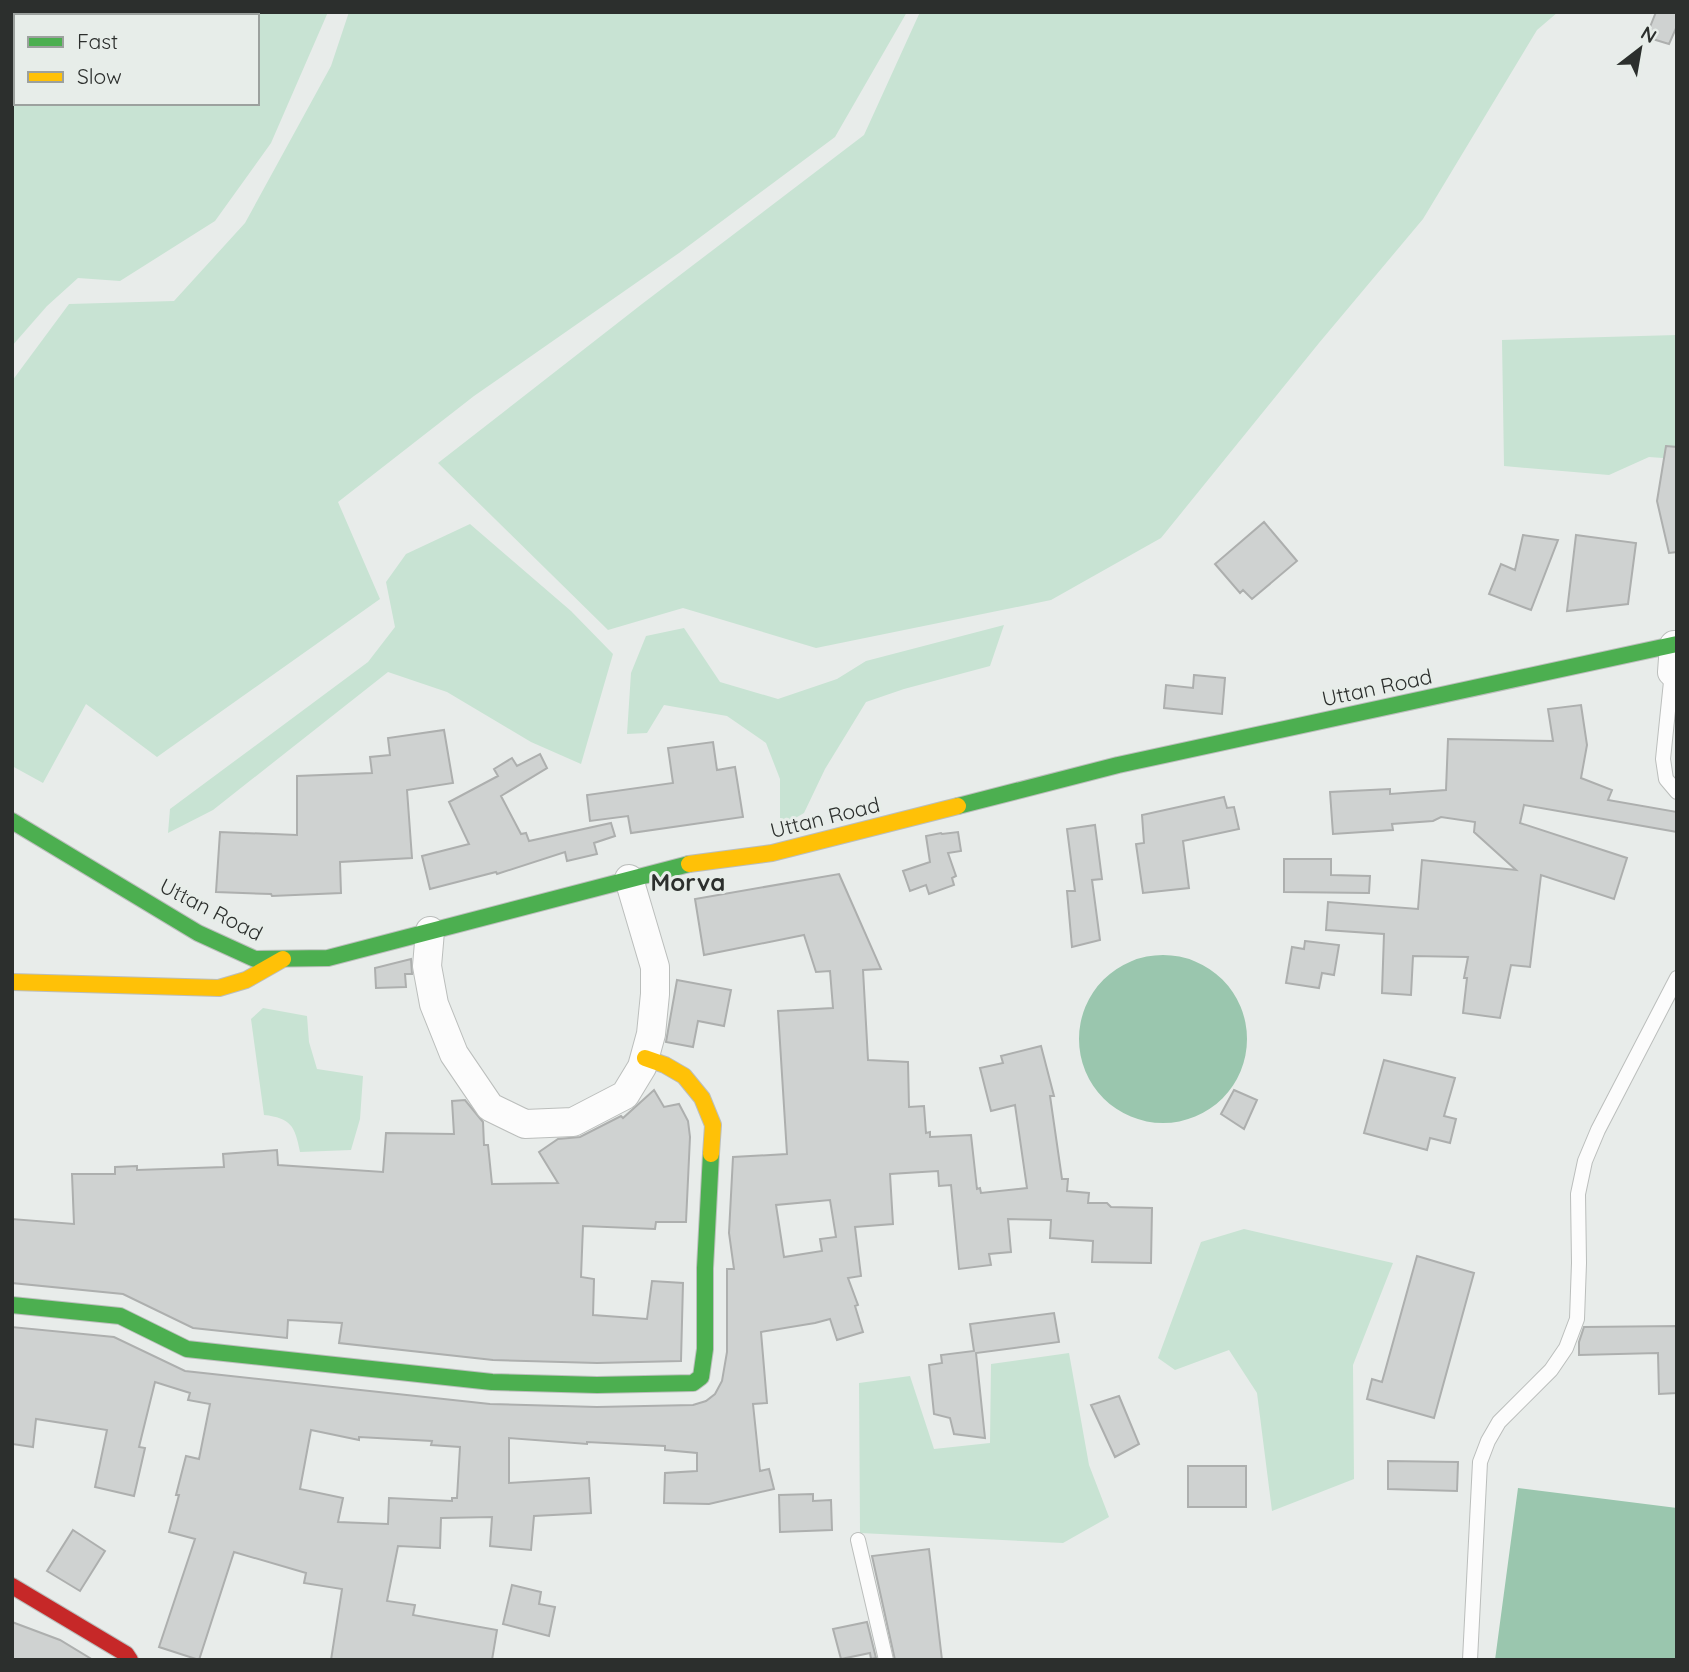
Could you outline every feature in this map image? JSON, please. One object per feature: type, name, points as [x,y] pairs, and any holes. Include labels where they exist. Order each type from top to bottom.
[{"type":"main road","name":"Uttan Road","points":[[12,821],[198,933],[255,959],[328,958],[698,862],[772,853],[1118,765],[1674,654]]},
{"type":"main road","points":[[12,982],[219,988],[246,981],[283,959]]},
{"type":"main road","points":[[12,1305],[120,1316],[187,1349],[492,1382],[597,1385],[693,1383],[701,1377],[705,1349],[705,1268],[713,1125],[702,1098],[684,1076],[645,1058]]},
{"type":"main road","points":[[12,1586],[126,1654],[130,1660]]},
{"type":"street","points":[[430,931],[427,966],[435,1004],[454,1054],[490,1107],[525,1125],[573,1122],[625,1095],[645,1058],[652,1021],[655,968],[629,879]]},
{"type":"lane","points":[[1674,654],[1663,758],[1666,779],[1677,792]]},
{"type":"lane","points":[[1470,1660],[1480,1462],[1499,1422],[1551,1370],[1566,1348],[1577,1319],[1578,1194],[1585,1161],[1598,1130],[1677,978]]},
{"type":"lane","points":[[858,1540],[886,1660]]},
{"type":"shaded area","points":[[12,12],[328,12],[271,143],[215,221],[120,281],[78,278],[47,306],[12,346]]},
{"type":"shaded area","points":[[349,12],[907,12],[835,137],[679,253],[474,396],[338,502],[380,599],[157,757],[86,704],[43,783],[12,766],[12,381],[69,304],[174,301],[245,223],[331,66]]},
{"type":"shaded area","points":[[920,12],[1558,12],[1537,30],[1423,219],[1161,538],[1051,600],[816,648],[683,608],[608,630],[438,463],[864,135]]},
{"type":"shaded area","points":[[1677,335],[1677,459],[1649,457],[1609,475],[1504,466],[1502,340]]},
{"type":"shaded area","points":[[470,524],[571,611],[613,654],[581,764],[531,742],[447,692],[388,672],[213,810],[168,833],[170,809],[368,662],[395,627],[386,582],[406,554]]},
{"type":"shaded area","points":[[1004,625],[990,666],[866,702],[825,769],[804,813],[780,827],[780,779],[766,743],[727,716],[664,705],[647,733],[627,734],[631,673],[646,636],[684,628],[720,682],[778,699],[837,679],[866,661]]},
{"type":"shaded area","points":[[1163,955],[1195,962],[1210,969],[1222,980],[1233,992],[1240,1007],[1247,1039],[1240,1071],[1233,1086],[1222,1098],[1210,1109],[1195,1116],[1163,1123],[1131,1116],[1116,1109],[1104,1098],[1093,1086],[1086,1071],[1079,1039],[1086,1007],[1093,992],[1104,980],[1116,969],[1131,962]]},
{"type":"shaded area","points":[[263,1008],[307,1016],[309,1042],[317,1069],[363,1076],[360,1119],[351,1150],[300,1152],[290,1125],[280,1118],[264,1115],[251,1019]]},
{"type":"shaded area","points":[[1244,1229],[1393,1263],[1353,1365],[1354,1479],[1272,1511],[1257,1393],[1229,1350],[1175,1370],[1158,1358],[1201,1242]]},
{"type":"shaded area","points":[[1069,1353],[1089,1465],[1109,1517],[1063,1543],[860,1533],[859,1383],[910,1376],[934,1449],[990,1443],[991,1364]]},
{"type":"shaded area","points":[[1518,1488],[1677,1508],[1677,1660],[1495,1660]]},
{"type":"building","points":[[1656,12],[1677,12],[1677,26],[1669,44],[1646,37]]},
{"type":"building","points":[[1666,446],[1677,447],[1677,552],[1669,553],[1657,501]]},
{"type":"building","points":[[1264,522],[1297,561],[1252,599],[1243,590],[1240,593],[1215,564]]},
{"type":"building","points":[[1523,535],[1558,540],[1531,610],[1489,594],[1501,564],[1515,570]]},
{"type":"building","points":[[1576,535],[1636,543],[1628,604],[1567,611]]},
{"type":"building","points":[[1194,675],[1225,678],[1222,714],[1164,708],[1166,685],[1193,688]]},
{"type":"building","points":[[1581,705],[1587,745],[1581,778],[1612,790],[1608,800],[1677,812],[1677,832],[1524,805],[1520,823],[1627,858],[1614,899],[1541,875],[1530,967],[1511,965],[1500,1018],[1463,1013],[1467,978],[1464,978],[1468,957],[1413,956],[1411,995],[1382,993],[1384,934],[1326,930],[1328,902],[1418,909],[1422,860],[1516,870],[1474,832],[1475,822],[1441,817],[1433,821],[1392,824],[1393,830],[1333,834],[1330,792],[1390,789],[1390,794],[1446,790],[1448,739],[1553,741],[1548,709]]},
{"type":"building","points":[[444,730],[453,783],[407,790],[412,858],[340,862],[341,893],[272,896],[216,892],[220,832],[297,835],[297,776],[372,773],[370,757],[390,755],[388,738]]},
{"type":"building","points":[[713,742],[717,770],[735,767],[743,817],[631,833],[628,816],[590,821],[587,795],[673,783],[668,748]]},
{"type":"building","points":[[540,754],[547,768],[501,796],[521,834],[526,833],[529,841],[611,823],[615,836],[594,843],[597,854],[567,861],[565,852],[497,874],[496,872],[430,889],[422,856],[469,844],[449,802],[498,776],[494,769],[512,758],[517,766]]},
{"type":"building","points":[[1224,797],[1227,808],[1234,807],[1239,829],[1183,841],[1189,888],[1143,893],[1136,844],[1144,843],[1142,815]]},
{"type":"building","points":[[1095,825],[1102,879],[1092,880],[1100,940],[1072,947],[1067,891],[1075,891],[1067,829]]},
{"type":"building","points":[[958,832],[961,851],[948,853],[956,876],[952,878],[954,885],[929,894],[926,885],[910,891],[903,871],[930,862],[926,836]]},
{"type":"building","points":[[1284,859],[1331,859],[1331,875],[1370,876],[1369,893],[1284,892]]},
{"type":"building","points":[[839,874],[881,969],[863,970],[868,1060],[908,1062],[909,1107],[924,1106],[926,1133],[930,1132],[930,1137],[971,1135],[977,1189],[980,1188],[981,1193],[1027,1188],[1015,1105],[991,1111],[980,1068],[1003,1063],[1001,1056],[1041,1046],[1054,1096],[1050,1096],[1062,1179],[1068,1179],[1067,1191],[1089,1193],[1088,1203],[1107,1203],[1111,1207],[1152,1208],[1151,1263],[1092,1262],[1093,1241],[1050,1238],[1051,1220],[1008,1219],[1011,1252],[989,1254],[991,1265],[959,1269],[951,1185],[939,1186],[938,1171],[890,1174],[893,1224],[855,1227],[861,1276],[848,1278],[858,1305],[855,1306],[863,1332],[837,1340],[830,1319],[761,1332],[767,1403],[753,1404],[760,1471],[769,1469],[774,1489],[709,1504],[664,1503],[665,1473],[697,1471],[697,1453],[665,1450],[665,1446],[509,1438],[509,1483],[589,1478],[591,1513],[534,1516],[531,1550],[490,1546],[492,1517],[441,1518],[440,1548],[398,1546],[387,1601],[415,1605],[413,1615],[497,1630],[492,1660],[331,1660],[342,1589],[304,1583],[306,1573],[234,1552],[199,1660],[159,1647],[195,1539],[169,1532],[179,1495],[176,1495],[186,1456],[199,1459],[210,1404],[188,1400],[190,1393],[155,1382],[139,1447],[145,1448],[134,1496],[95,1487],[107,1430],[36,1419],[33,1447],[12,1444],[12,1327],[114,1337],[185,1371],[490,1404],[597,1407],[693,1405],[706,1401],[715,1394],[722,1381],[727,1352],[727,1269],[734,1269],[729,1233],[733,1157],[787,1154],[778,1011],[833,1008],[830,971],[816,972],[804,935],[704,955],[695,899]],"holes":[[[830,1200],[836,1237],[820,1239],[822,1251],[784,1257],[776,1205]],[[311,1430],[359,1440],[359,1437],[432,1441],[431,1445],[460,1447],[457,1498],[452,1498],[452,1501],[389,1498],[388,1524],[338,1522],[343,1498],[300,1489]]]},
{"type":"building","points":[[1305,941],[1339,945],[1334,975],[1322,973],[1319,988],[1286,983],[1292,947],[1304,949]]},
{"type":"building","points":[[411,959],[412,974],[405,974],[406,987],[376,988],[375,968]]},
{"type":"building","points":[[677,980],[731,990],[724,1026],[698,1021],[693,1047],[666,1042]]},
{"type":"building","points":[[1384,1060],[1455,1078],[1444,1116],[1456,1119],[1450,1143],[1430,1138],[1427,1150],[1364,1133]]},
{"type":"building","points":[[654,1090],[664,1107],[679,1104],[688,1121],[690,1137],[686,1222],[656,1222],[655,1229],[583,1226],[581,1277],[594,1279],[593,1315],[647,1319],[652,1281],[683,1283],[681,1361],[597,1363],[493,1360],[339,1343],[342,1323],[288,1320],[287,1338],[193,1328],[123,1294],[12,1283],[12,1219],[74,1224],[72,1174],[115,1174],[115,1167],[137,1166],[137,1170],[224,1167],[223,1154],[277,1150],[278,1165],[383,1172],[386,1133],[454,1134],[452,1101],[465,1100],[483,1122],[484,1145],[488,1145],[492,1184],[558,1183],[539,1152],[558,1139],[580,1137],[621,1116],[623,1118]]},
{"type":"building","points":[[1234,1090],[1257,1100],[1244,1129],[1221,1114]]},
{"type":"building","points":[[1417,1256],[1474,1273],[1434,1418],[1367,1399],[1372,1379],[1382,1382]]},
{"type":"building","points":[[1054,1313],[1059,1342],[976,1353],[985,1438],[954,1434],[950,1418],[934,1414],[929,1365],[942,1363],[941,1355],[974,1351],[970,1324]]},
{"type":"building","points":[[1677,1326],[1677,1393],[1659,1394],[1658,1353],[1579,1355],[1579,1342],[1584,1327]]},
{"type":"building","points":[[1119,1396],[1139,1444],[1115,1457],[1091,1405]]},
{"type":"building","points":[[1388,1461],[1458,1462],[1457,1491],[1388,1489]]},
{"type":"building","points":[[1188,1466],[1246,1466],[1246,1507],[1188,1507]]},
{"type":"building","points":[[813,1494],[813,1501],[831,1500],[832,1530],[780,1532],[779,1495]]},
{"type":"building","points":[[73,1530],[105,1551],[80,1591],[47,1571]]},
{"type":"building","points":[[929,1549],[942,1660],[895,1660],[872,1556]]},
{"type":"building","points":[[512,1585],[541,1592],[539,1604],[555,1607],[549,1636],[503,1624]]},
{"type":"building","points":[[12,1622],[60,1640],[93,1660],[12,1660]]},
{"type":"building","points":[[867,1622],[876,1658],[871,1659],[870,1653],[841,1659],[833,1629]]},
{"type":"traffic: fast","points":[[958,806],[1118,765],[1677,644]]},
{"type":"traffic: fast","points":[[12,821],[198,933],[255,959],[328,958],[689,864]]},
{"type":"traffic: fast","points":[[12,1305],[120,1316],[187,1349],[492,1382],[597,1385],[693,1383],[701,1377],[705,1349],[705,1268],[711,1154]]},
{"type":"traffic: slow","points":[[689,864],[772,853],[958,806]]},
{"type":"traffic: slow","points":[[12,982],[219,988],[246,980],[283,959]]},
{"type":"traffic: slow","points":[[645,1058],[684,1076],[702,1098],[713,1125],[711,1154]]},
{"type":"traffic: jam","points":[[12,1586],[126,1654],[130,1660]]},
{"type":"district","name":"Morva","points":[[688,883]]}]
